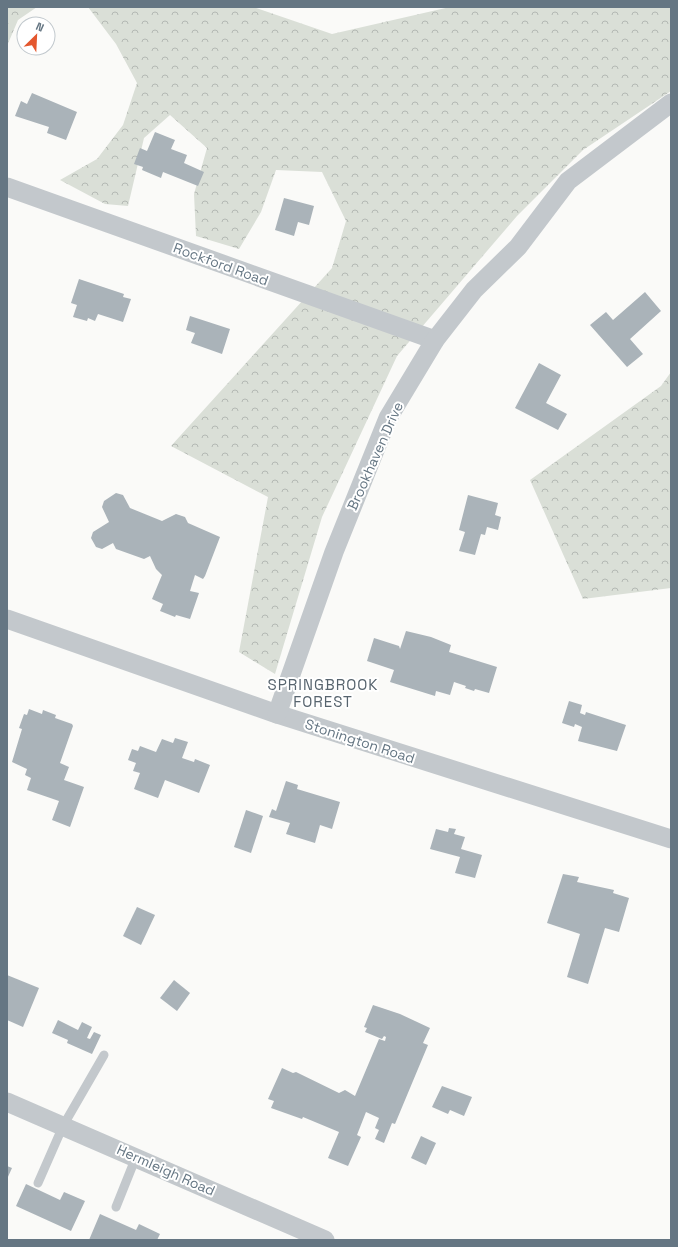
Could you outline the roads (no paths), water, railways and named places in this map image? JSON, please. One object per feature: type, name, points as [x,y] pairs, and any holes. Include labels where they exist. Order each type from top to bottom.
[{"type":"street","name":"Brookhaven Drive","points":[[277,714],[334,552],[388,418],[435,340],[474,290],[518,247],[568,181],[671,103]]},
{"type":"street","name":"Rockford Road","points":[[7,188],[435,340]]},
{"type":"street","name":"Stonington Road","points":[[7,619],[277,714],[671,839]]},
{"type":"street","name":"Hermleigh Road","points":[[7,1102],[325,1240]]},
{"type":"lane","points":[[38,1183],[63,1126],[104,1055]]},
{"type":"lane","points":[[116,1207],[136,1157]]},
{"type":"district","name":"SPRINGBROOK FOREST","points":[[323,692]]}]
